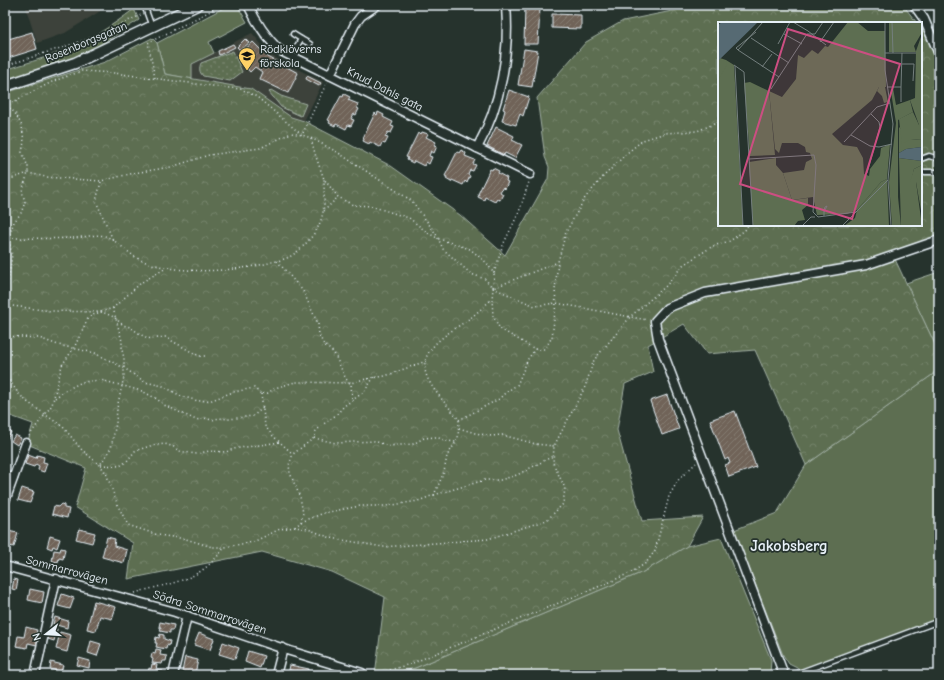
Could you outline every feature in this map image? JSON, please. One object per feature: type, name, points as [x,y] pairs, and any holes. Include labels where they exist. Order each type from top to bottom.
[{"type":"street","name":"Rosenborgsgatan","points":[[5,86],[75,63],[197,5]]},
{"type":"street","name":"Knud Dahls gata","points":[[248,5],[270,42],[279,50],[530,174]]},
{"type":"street","points":[[330,75],[355,24],[361,16],[377,5]]},
{"type":"street","points":[[477,148],[484,136],[494,109],[503,76],[508,26],[506,5]]},
{"type":"street","points":[[914,5],[924,19],[939,54]]},
{"type":"street","points":[[784,675],[658,339],[655,321],[667,308],[705,293],[866,265],[939,240]]},
{"type":"street","points":[[5,501],[9,476],[26,442]]},
{"type":"street","name":"Sommarrovägen","points":[[5,566],[122,597]]},
{"type":"street","points":[[35,675],[56,579]]},
{"type":"street","name":"Södra Sommarrovägen","points":[[122,597],[186,616],[286,650]]},
{"type":"street","points":[[173,675],[186,616]]},
{"type":"street","points":[[276,675],[286,650],[362,673]]},
{"type":"lane","points":[[144,5],[152,27]]},
{"type":"lane","points":[[293,34],[310,44]]},
{"type":"lane","points":[[291,57],[301,39]]},
{"type":"lane","points":[[922,157],[929,156],[939,159]]},
{"type":"lane","points":[[922,172],[939,172]]},
{"type":"lane","points":[[793,675],[939,621]]},
{"type":"path","points":[[5,66],[88,39],[146,12],[169,5]]},
{"type":"path","points":[[154,78],[148,43],[222,5]]},
{"type":"path","points":[[207,356],[199,356],[164,337],[151,339],[143,336],[130,327],[123,325],[114,317],[102,312],[51,311],[5,305],[12,255],[8,238],[14,222],[21,212],[25,202],[22,191],[28,173],[28,167],[22,152],[24,142],[22,126],[15,113],[6,106],[54,80],[82,71],[114,73],[241,89],[257,97],[302,135]]},
{"type":"path","points":[[302,135],[330,75]]},
{"type":"path","points":[[530,174],[519,212],[503,245],[494,274],[492,299],[493,316],[500,329],[535,349],[545,349],[552,336],[556,303],[555,290],[558,262],[566,232],[585,198],[602,177],[643,140],[665,133],[697,131],[718,122]]},
{"type":"path","points":[[5,180],[28,173],[46,177],[101,181],[134,173],[171,167],[209,155],[260,148],[291,133],[302,135],[311,138],[337,152],[412,201],[439,239],[443,249],[471,274],[485,279],[493,288],[535,306],[556,303],[655,321]]},
{"type":"path","points":[[311,138],[324,179],[338,196],[353,205],[371,206],[409,218],[428,233],[439,239],[470,249],[487,263],[494,274]]},
{"type":"path","points":[[5,238],[104,236],[142,261],[166,268],[198,270],[234,269],[256,266],[290,257],[300,250],[317,230],[324,211],[324,179]]},
{"type":"path","points":[[101,181],[96,201],[112,240]]},
{"type":"path","points":[[324,211],[338,196]]},
{"type":"path","points":[[5,374],[22,397],[63,427],[82,450],[100,465],[106,473],[118,506],[128,525],[158,535],[186,539],[212,546],[225,547],[253,542],[280,529],[295,527],[308,529],[331,538],[383,547],[488,539],[547,520],[563,504],[565,488],[553,463],[554,446],[585,387],[594,360],[631,316],[666,286],[683,265],[713,246],[730,241],[745,230],[747,226]]},
{"type":"path","points":[[277,261],[302,291],[318,324],[319,335],[324,345],[334,353],[346,379],[351,384],[352,401]]},
{"type":"path","points":[[493,288],[558,262]]},
{"type":"path","points":[[26,442],[52,405],[62,365],[74,348],[88,318],[113,308],[142,282],[166,268]]},
{"type":"path","points":[[434,495],[444,472],[448,456],[458,439],[459,420],[428,380],[425,370],[427,355],[435,344],[444,336],[467,321],[492,299]]},
{"type":"path","points":[[100,465],[110,448],[116,423],[124,368],[122,341],[114,317],[113,308]]},
{"type":"path","points":[[5,336],[40,338],[58,345],[95,353],[124,368],[145,382],[163,386],[181,396],[198,402],[212,400],[233,392],[254,388],[261,394],[265,426],[272,435],[293,454]]},
{"type":"path","points":[[459,420],[499,399],[506,392],[517,385],[528,359],[535,349]]},
{"type":"path","points":[[261,394],[268,393],[275,388],[294,382],[351,384],[374,377],[385,376],[426,361]]},
{"type":"path","points":[[302,522],[303,512],[300,497],[290,473],[290,465],[293,454],[314,438],[316,431],[336,415],[344,406],[364,392],[374,377]]},
{"type":"path","points":[[54,399],[64,390],[82,382],[101,380],[142,391],[170,409],[196,420],[204,418],[212,420],[219,418],[229,419],[253,416],[263,408]]},
{"type":"path","points":[[459,428],[475,433],[491,436],[502,435],[536,444],[554,446]]},
{"type":"path","points":[[314,438],[336,443],[374,441],[389,446],[413,444],[424,438],[436,437],[447,441],[456,442]]},
{"type":"path","points":[[100,465],[120,466],[127,461],[135,451],[150,446],[165,444],[174,447],[179,451],[195,454],[209,451],[226,452],[232,449],[280,442]]},
{"type":"path","points":[[295,527],[302,522],[324,512],[360,506],[386,506],[418,501],[485,480],[500,480],[517,474],[553,455]]},
{"type":"path","points":[[390,670],[410,664],[578,595],[634,571],[646,563],[654,551],[669,496],[679,479],[703,456]]},
{"type":"path","points":[[122,597],[173,583],[200,572],[213,561],[225,547]]},
{"type":"shaded area","points":[[25,5],[110,5],[65,33],[37,43]]},
{"type":"shaded area","name":"Rödklöverns förskola","points":[[252,33],[270,55],[323,82],[304,121],[291,117],[251,89],[192,79],[192,64]]},
{"type":"green space","points":[[229,5],[237,5],[247,22],[209,42],[214,53],[192,64],[192,79],[165,74],[157,43]]},
{"type":"green space","points":[[677,5],[903,5],[916,22],[718,22],[718,226],[922,226],[922,29],[927,35],[939,70],[939,237],[893,255],[939,353],[939,370],[806,465],[755,350],[707,354],[684,324],[648,345],[653,372],[625,384],[617,430],[642,521],[703,517],[687,546],[643,572],[415,668],[388,675],[375,675],[385,597],[332,572],[262,552],[128,579],[133,543],[75,507],[86,468],[27,444],[33,424],[5,414],[5,93],[105,62],[152,38],[157,43],[165,74],[251,89],[291,117],[304,121],[391,166],[460,215],[505,255],[548,179],[549,167],[545,157],[537,98],[586,42],[623,21],[677,10]]},
{"type":"green space","points":[[134,9],[139,20],[96,47],[66,61],[5,81],[5,70],[70,48],[108,27]]},
{"type":"green space","points":[[233,51],[242,72],[230,81],[203,76],[200,70],[201,63]]},
{"type":"green space","points":[[271,90],[281,96],[306,104],[301,116],[281,107],[269,92]]},
{"type":"green space","points":[[939,272],[939,353],[906,283]]},
{"type":"green space","points":[[939,370],[939,621],[803,671],[789,664],[783,655],[734,530],[777,513],[806,465]]},
{"type":"green space","points":[[721,538],[771,660],[770,675],[388,675],[415,668],[643,572],[687,546]]},
{"type":"building","points":[[525,7],[540,8],[538,44],[524,44]]},
{"type":"building","points":[[552,14],[581,15],[581,29],[552,28]]},
{"type":"building","points":[[32,32],[37,49],[5,59],[5,40]]},
{"type":"building","points":[[245,39],[249,43],[240,50],[237,47]]},
{"type":"building","points":[[253,42],[268,57],[298,73],[288,93],[259,79],[262,72],[255,67],[250,72],[237,57]]},
{"type":"building","points":[[233,44],[235,47],[219,55],[218,51]]},
{"type":"building","points":[[524,49],[538,51],[532,87],[518,85]]},
{"type":"building","points":[[307,76],[321,83],[319,86],[306,79]]},
{"type":"building","points":[[509,90],[529,97],[523,116],[520,114],[516,125],[502,121],[505,110],[503,109]]},
{"type":"building","points":[[344,94],[350,97],[348,100],[358,104],[357,108],[359,109],[356,115],[354,114],[351,119],[354,120],[351,126],[348,125],[346,129],[336,124],[335,126],[329,123],[330,121],[328,120],[341,96],[343,97]]},
{"type":"building","points":[[378,112],[384,115],[383,117],[393,122],[391,126],[394,127],[391,133],[388,132],[385,137],[388,138],[385,144],[382,143],[380,147],[370,142],[369,144],[363,141],[375,113],[377,115]]},
{"type":"building","points":[[496,127],[514,136],[512,140],[522,145],[515,158],[505,153],[504,155],[487,146]]},
{"type":"building","points":[[422,132],[428,134],[426,137],[436,142],[434,145],[437,146],[434,153],[431,151],[429,156],[432,157],[429,164],[426,162],[424,166],[414,161],[413,163],[407,160],[408,158],[406,157],[418,133],[421,134]]},
{"type":"building","points":[[461,150],[466,153],[465,156],[475,160],[473,164],[476,165],[473,171],[470,170],[468,175],[470,176],[467,183],[465,181],[463,185],[452,180],[451,182],[446,179],[447,177],[445,176],[457,152],[459,153]]},
{"type":"building","points":[[493,168],[507,178],[506,181],[508,182],[505,189],[503,187],[500,192],[503,194],[500,200],[497,199],[495,202],[485,197],[484,200],[478,197],[490,169],[492,170]]},
{"type":"building","points":[[667,395],[679,429],[662,435],[650,401]]},
{"type":"building","points":[[735,411],[756,467],[729,477],[725,465],[730,463],[728,458],[725,460],[710,420]]},
{"type":"building","points":[[5,428],[11,432],[6,441],[5,440]]},
{"type":"building","points":[[15,435],[21,438],[17,445],[11,441]]},
{"type":"building","points":[[28,455],[36,458],[37,455],[44,457],[43,462],[47,463],[44,472],[38,470],[39,466],[36,464],[34,467],[25,464]]},
{"type":"building","points":[[22,488],[34,492],[30,503],[18,500]]},
{"type":"building","points":[[61,504],[64,505],[64,508],[69,509],[67,518],[52,514],[54,506],[58,507]]},
{"type":"building","points":[[79,529],[95,533],[92,543],[76,539]]},
{"type":"building","points":[[7,531],[18,533],[14,547],[5,545]]},
{"type":"building","points":[[50,536],[60,539],[57,548],[53,546],[52,549],[47,547]]},
{"type":"building","points":[[107,537],[115,539],[114,546],[127,550],[124,563],[102,557]]},
{"type":"building","points":[[61,548],[65,549],[63,559],[59,558],[58,562],[52,561],[54,550],[60,551]]},
{"type":"building","points":[[14,579],[18,580],[16,590],[12,589]]},
{"type":"building","points":[[30,589],[44,592],[42,603],[28,600]]},
{"type":"building","points":[[62,594],[74,598],[70,609],[58,606]]},
{"type":"building","points":[[94,601],[116,607],[112,619],[100,616],[96,631],[87,629]]},
{"type":"building","points":[[55,617],[68,621],[67,628],[53,624]]},
{"type":"building","points":[[160,622],[174,625],[173,630],[170,630],[170,633],[160,631]]},
{"type":"building","points":[[26,627],[37,630],[35,638],[38,639],[37,645],[28,643],[27,648],[16,646],[18,636],[24,637]]},
{"type":"building","points":[[51,628],[57,629],[54,641],[48,639]]},
{"type":"building","points":[[60,632],[71,635],[67,652],[56,649]]},
{"type":"building","points":[[199,633],[214,639],[210,650],[194,645]]},
{"type":"building","points":[[160,634],[164,635],[164,639],[170,641],[169,646],[167,645],[166,649],[156,647],[156,637],[159,638]]},
{"type":"building","points":[[91,641],[101,644],[97,656],[88,653]]},
{"type":"building","points":[[223,642],[239,648],[235,659],[219,654]]},
{"type":"building","points":[[156,649],[161,650],[160,655],[167,656],[166,661],[163,661],[162,664],[152,663],[152,653],[155,654]]},
{"type":"building","points":[[248,651],[264,656],[260,668],[245,662]]},
{"type":"building","points":[[185,657],[198,660],[195,674],[182,672]]},
{"type":"building","points":[[79,658],[90,661],[89,668],[77,665]]},
{"type":"building","points":[[51,662],[63,665],[61,672],[50,669]]},
{"type":"building","points":[[152,664],[157,665],[156,670],[163,671],[162,675],[149,675],[149,668],[151,669]]},
{"type":"building","points":[[290,665],[309,669],[308,674],[299,672],[299,675],[292,675],[293,671],[289,670]]},
{"type":"place","name":"Rödklöverns förskola","points":[[247,71]]},
{"type":"district","name":"Jakobsberg","points":[[789,546]]}]
